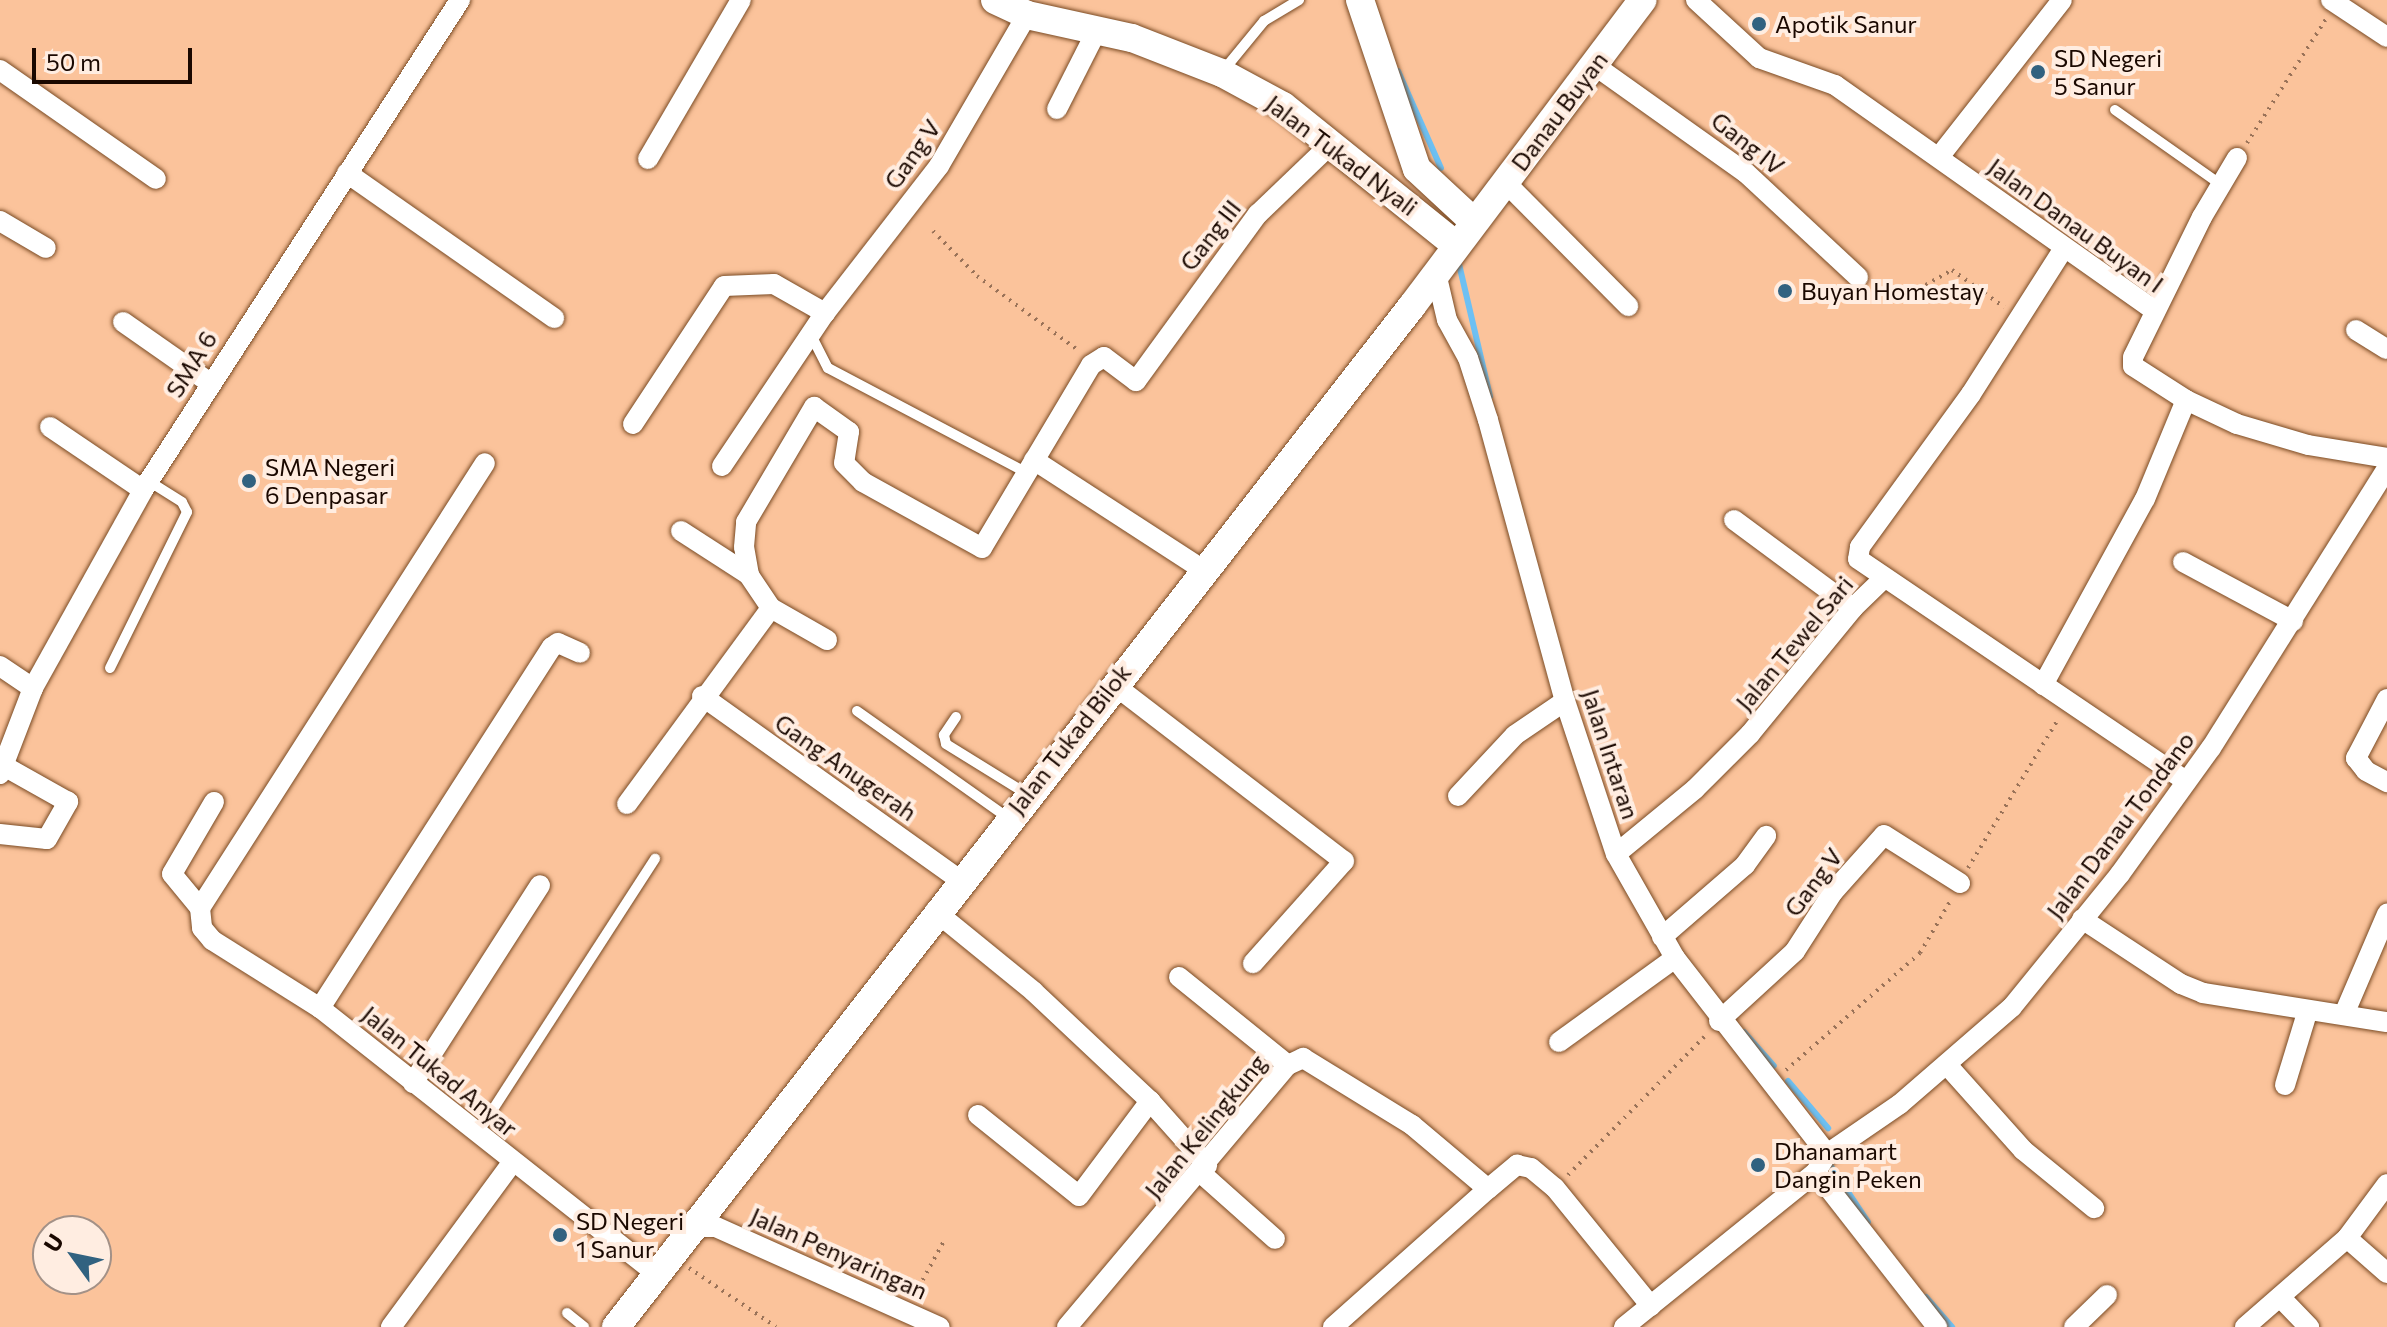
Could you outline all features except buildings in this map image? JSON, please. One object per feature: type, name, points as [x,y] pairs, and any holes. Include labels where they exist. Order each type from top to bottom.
[{"type":"street","name":"SMA 6","points":[[3,762],[33,688],[146,485],[460,0]]},
{"type":"street","points":[[648,159],[741,0]]},
{"type":"street","name":"Jalan Tukad Nyali","points":[[995,0],[1027,15],[1132,38],[1222,73],[1283,106],[1333,142],[1456,245]]},
{"type":"street","points":[[1360,0],[1417,169],[1447,201],[1474,222]]},
{"type":"street","name":"Danau Buyan","points":[[1474,222],[1643,0]]},
{"type":"street","name":"Jalan Danau Buyan I","points":[[1696,0],[1759,58],[1835,85],[2155,311],[2133,366],[2186,400],[2268,435],[2387,458]]},
{"type":"street","points":[[1939,157],[2062,0]]},
{"type":"street","points":[[2334,2],[2387,37]]},
{"type":"street","name":"Gang V","points":[[722,466],[825,313],[939,166],[1027,15]]},
{"type":"street","points":[[1057,109],[1097,30]]},
{"type":"street","name":"Gang IV","points":[[1594,65],[1746,173],[1858,277]]},
{"type":"street","points":[[0,70],[156,179]]},
{"type":"street","name":"Gang III","points":[[1094,362],[1106,357],[1135,381],[1258,214],[1333,142]]},
{"type":"street","points":[[2155,311],[2220,184],[2237,158]]},
{"type":"street","points":[[347,173],[554,318]]},
{"type":"street","points":[[1505,182],[1628,306]]},
{"type":"street","points":[[1431,224],[1447,201]]},
{"type":"street","points":[[0,221],[46,248]]},
{"type":"street","name":"Jalan Tukad Bilok","points":[[616,1327],[663,1265],[705,1221],[935,911],[1412,306],[1474,222]]},
{"type":"street","points":[[1883,579],[1858,559],[1860,547],[1971,394],[2064,248]]},
{"type":"street","name":"Jalan Intaran","points":[[1436,273],[1447,320],[1468,358],[1488,420],[1565,701],[1616,854],[1662,937],[1719,1021],[1827,1154]]},
{"type":"street","points":[[633,424],[724,286],[774,284],[825,313]]},
{"type":"street","points":[[1412,306],[1447,320]]},
{"type":"street","points":[[123,322],[210,383]]},
{"type":"street","points":[[2356,330],[2387,349]]},
{"type":"street","points":[[749,575],[746,522],[814,407],[849,432],[844,463],[863,482],[979,548],[1094,362]]},
{"type":"street","points":[[2043,685],[2139,512],[2186,400]]},
{"type":"street","points":[[50,427],[146,485]]},
{"type":"street","points":[[200,908],[485,463]]},
{"type":"street","points":[[1030,467],[1202,569]]},
{"type":"street","name":"Jalan Danau Tondano","points":[[1827,1154],[1948,1066],[2012,1007],[2186,781],[2293,621],[2387,468]]},
{"type":"street","points":[[1734,520],[1853,608]]},
{"type":"street","points":[[681,531],[749,575],[771,608],[827,640]]},
{"type":"street","points":[[2183,562],[2293,621]]},
{"type":"street","name":"Jalan Tewel Sari","points":[[1616,854],[1695,789],[1750,734],[1853,608],[1883,579],[2186,781]]},
{"type":"street","points":[[627,804],[702,696],[771,608]]},
{"type":"street","points":[[320,1008],[552,647],[558,643],[580,653]]},
{"type":"street","points":[[0,666],[33,688]]},
{"type":"street","points":[[1113,684],[1344,861],[1253,963]]},
{"type":"street","name":"Gang Anugerah","points":[[702,696],[960,880]]},
{"type":"street","points":[[2387,699],[2356,758],[2387,782]]},
{"type":"street","points":[[1458,796],[1515,735],[1565,701]]},
{"type":"street","points":[[0,834],[47,839],[68,802],[3,762]]},
{"type":"street","name":"Jalan Tukad Anyar","points":[[214,802],[172,874],[200,908],[202,928],[212,940],[320,1008],[512,1163],[663,1265]]},
{"type":"street","name":"Gang V","points":[[1719,1021],[1795,951],[1833,892],[1884,835],[1960,883]]},
{"type":"street","points":[[1662,937],[1745,865],[1766,836]]},
{"type":"street","points":[[413,1083],[540,885]]},
{"type":"street","points":[[935,911],[1033,991],[1150,1101],[1204,1169],[1275,1239]]},
{"type":"street","points":[[2345,1012],[2387,914]]},
{"type":"street","points":[[2082,919],[2181,984],[2232,1000],[2345,1012],[2387,1022]]},
{"type":"street","points":[[1559,1042],[1675,958]]},
{"type":"street","points":[[1179,977],[1288,1065]]},
{"type":"street","points":[[2285,1085],[2308,1010]]},
{"type":"street","name":"Jalan Kelingkung","points":[[1067,1327],[1204,1169],[1288,1065],[1308,1059],[1412,1125],[1488,1189]]},
{"type":"street","points":[[1948,1066],[2023,1150],[2094,1208]]},
{"type":"street","points":[[978,1115],[1079,1196],[1150,1101]]},
{"type":"street","points":[[1624,1327],[1816,1172],[1827,1154]]},
{"type":"street","points":[[391,1327],[512,1163]]},
{"type":"street","points":[[1333,1327],[1517,1165],[1531,1168],[1555,1188],[1651,1306]]},
{"type":"street","points":[[1816,1172],[1937,1327]]},
{"type":"street","points":[[2245,1327],[2347,1238],[2387,1184]]},
{"type":"street","name":"Jalan Penyaringan","points":[[705,1221],[940,1327]]},
{"type":"street","points":[[2347,1238],[2387,1273]]},
{"type":"street","points":[[2074,1327],[2107,1295]]},
{"type":"street","points":[[2280,1297],[2309,1327]]},
{"type":"lane","points":[[1222,73],[1264,21],[1299,0]]},
{"type":"lane","points":[[2115,110],[2220,184]]},
{"type":"lane","points":[[811,335],[828,368],[1030,467]]},
{"type":"lane","points":[[110,668],[187,512],[182,502],[146,485]]},
{"type":"lane","points":[[857,711],[1008,818]]},
{"type":"lane","points":[[956,717],[944,735],[946,744],[1027,794]]},
{"type":"lane","points":[[477,1134],[655,859]]},
{"type":"lane","points":[[567,1313],[584,1327]]},
{"type":"path","points":[[2237,158],[2334,2]]},
{"type":"path","points":[[933,231],[977,276],[1094,362]]},
{"type":"path","points":[[1858,277],[1898,301],[1952,270],[2019,317]]},
{"type":"path","points":[[1769,1084],[1920,953],[2069,702]]},
{"type":"path","points":[[1555,1188],[1719,1021]]},
{"type":"path","points":[[906,1310],[945,1239]]},
{"type":"path","points":[[663,1265],[776,1327]]},
{"type":"waterway","points":[[1398,71],[1441,168]]},
{"type":"waterway","points":[[1459,264],[1490,396]]},
{"type":"waterway","points":[[1744,1032],[1774,1066]]},
{"type":"waterway","points":[[1788,1081],[1828,1128]]},
{"type":"waterway","points":[[1828,1162],[1868,1222]]},
{"type":"waterway","points":[[1926,1297],[1952,1327]]},
{"type":"place","name":"Apotik Sanur","points":[[1759,24]]},
{"type":"place","name":"SD Negeri 5 Sanur","points":[[2038,72]]},
{"type":"place","name":"Buyan Homestay","points":[[1785,291]]},
{"type":"place","name":"SMA Negeri 6 Denpasar","points":[[249,481]]},
{"type":"place","name":"Dhanamart Dangin Peken","points":[[1758,1165]]},
{"type":"place","name":"SD Negeri 1 Sanur","points":[[560,1235]]}]
